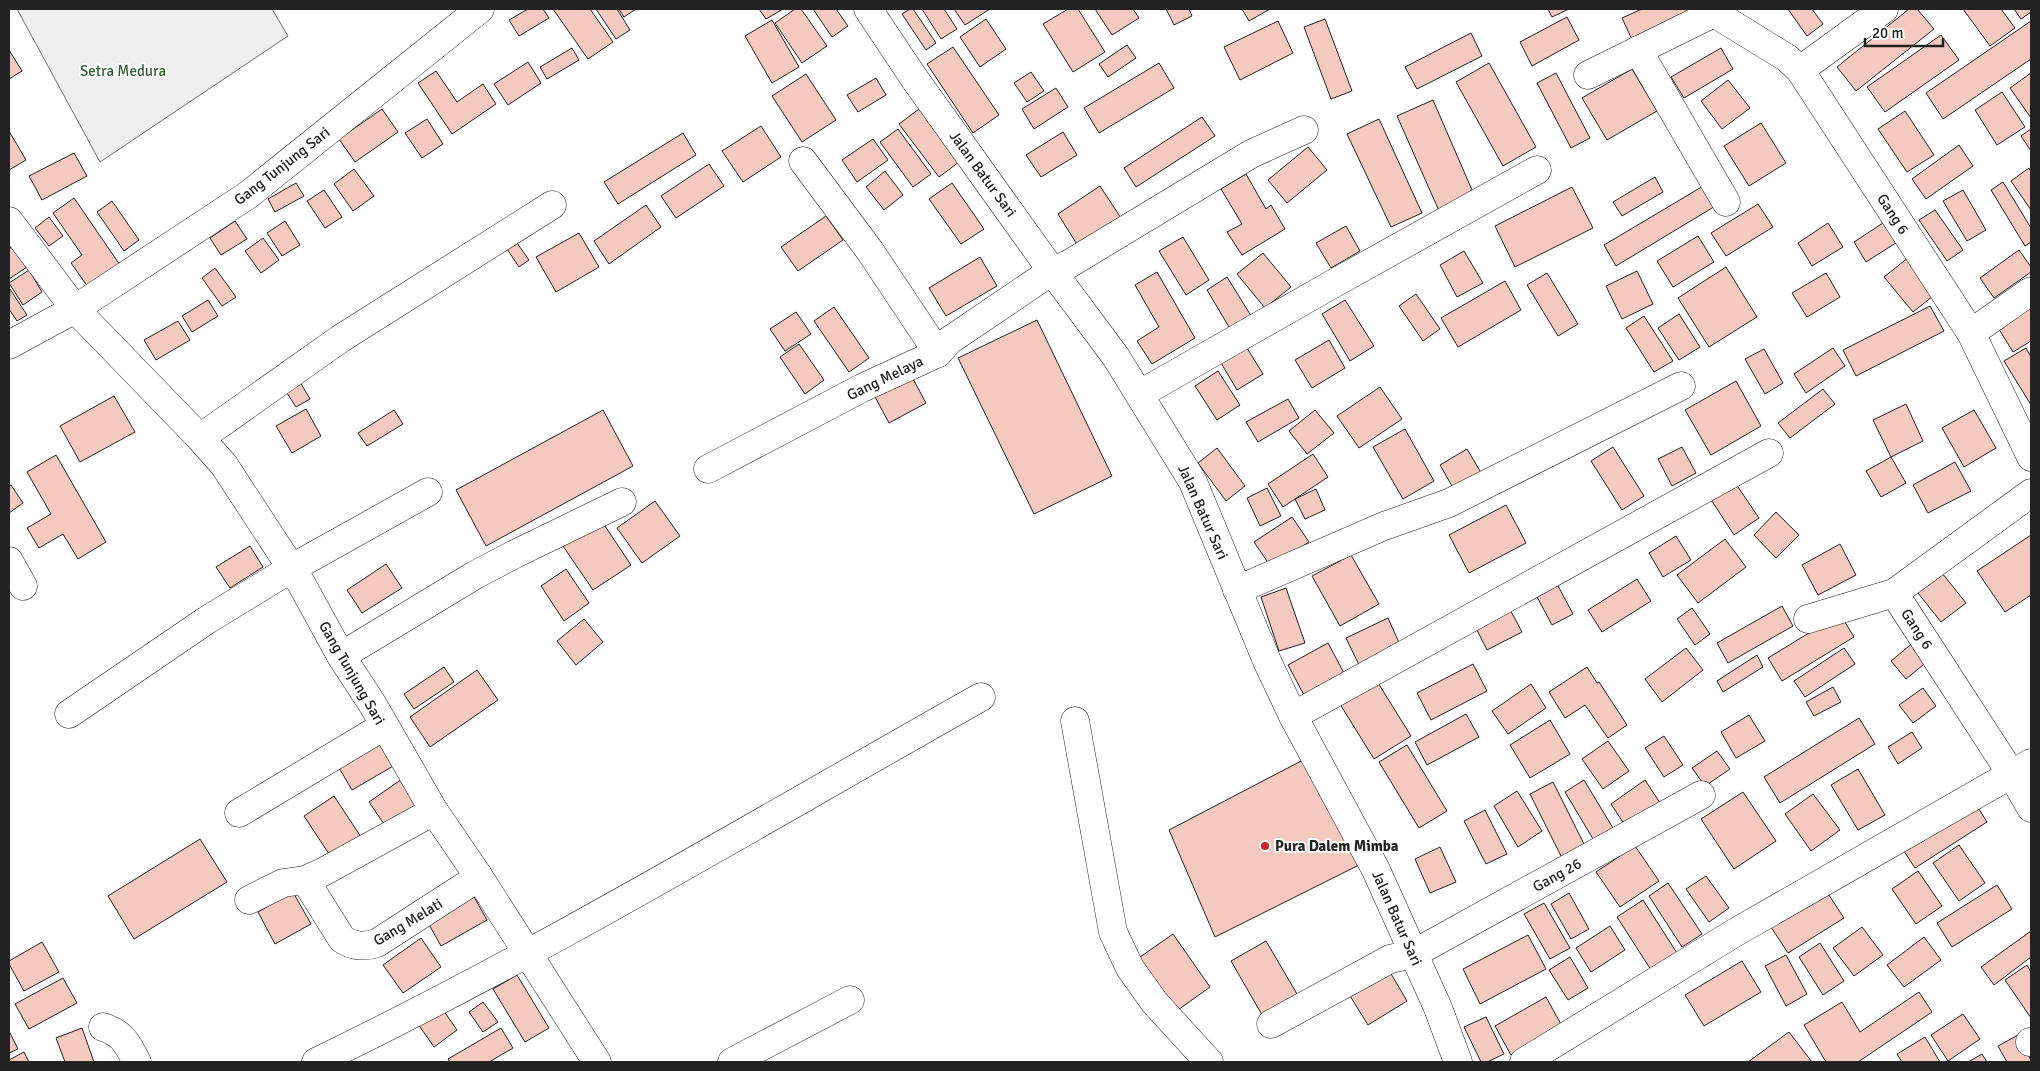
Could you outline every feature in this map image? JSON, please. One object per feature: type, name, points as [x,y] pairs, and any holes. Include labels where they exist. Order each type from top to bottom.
[{"type":"street","name":"Gang Tunjung Sari","points":[[9,345],[75,309],[248,195],[480,9]]},
{"type":"street","name":"Jalan Batur Sari","points":[[868,9],[914,78],[1116,357],[1193,482],[1237,590],[1293,716],[1376,870],[1438,1008],[1458,1062]]},
{"type":"street","points":[[1800,70],[1884,9]]},
{"type":"street","points":[[1588,75],[1713,11]]},
{"type":"street","name":"Gang 6","points":[[1713,11],[1787,58],[1800,70],[1971,333],[2025,425],[2031,457]]},
{"type":"street","points":[[1638,50],[1726,202]]},
{"type":"street","name":"Gang Melaya","points":[[708,469],[862,388],[938,352],[950,340],[1052,271],[1069,264],[1251,154],[1304,130]]},
{"type":"street","points":[[803,161],[870,251],[938,352]]},
{"type":"street","points":[[1140,394],[1537,170]]},
{"type":"street","points":[[200,438],[340,339],[552,205]]},
{"type":"street","points":[[9,221],[75,309]]},
{"type":"street","points":[[1971,333],[2031,291]]},
{"type":"street","name":"Gang Tunjung Sari","points":[[75,309],[224,465],[292,568],[341,656],[373,705],[434,811],[479,877],[597,1062]]},
{"type":"street","points":[[1237,590],[1384,526],[1449,503],[1681,386]]},
{"type":"street","points":[[1293,716],[1769,453]]},
{"type":"street","points":[[69,714],[206,620],[292,568],[428,492]]},
{"type":"street","name":"Gang 6","points":[[2031,493],[1894,593],[2022,769],[2031,808]]},
{"type":"street","points":[[341,656],[475,575],[622,502]]},
{"type":"street","points":[[9,561],[23,586]]},
{"type":"street","points":[[1808,619],[1894,593]]},
{"type":"street","points":[[316,1062],[383,1030],[528,953],[981,697]]},
{"type":"street","points":[[1074,722],[1113,932],[1130,968],[1155,1003],[1209,1062]]},
{"type":"street","points":[[239,813],[384,726]]},
{"type":"street","points":[[1524,1062],[1736,932],[2022,769]]},
{"type":"street","name":"Gang 26","points":[[1271,1024],[1390,959],[1413,954],[1701,795]]},
{"type":"street","points":[[249,900],[283,883],[305,880],[323,872],[434,811]]},
{"type":"street","name":"Gang Melati","points":[[305,880],[342,939],[349,944],[359,946],[377,943],[479,877]]},
{"type":"street","points":[[732,1062],[850,1000]]},
{"type":"street","points":[[103,1027],[116,1032],[125,1041],[137,1062]]},
{"type":"green space","name":"Setra Medura","points":[[17,9],[272,9],[288,36],[100,162]]},
{"type":"building","points":[[528,9],[543,9],[549,18],[519,36],[509,20]]},
{"type":"building","points":[[553,9],[590,9],[613,42],[588,59]]},
{"type":"building","points":[[596,9],[617,9],[630,30],[616,39]]},
{"type":"building","points":[[619,9],[636,9],[624,17]]},
{"type":"building","points":[[759,9],[783,9],[766,19]]},
{"type":"building","points":[[795,9],[801,9],[827,46],[802,63],[775,23]]},
{"type":"building","points":[[813,9],[836,9],[848,26],[832,37]]},
{"type":"building","points":[[913,9],[936,43],[926,50],[902,14]]},
{"type":"building","points":[[922,9],[944,9],[957,29],[941,39]]},
{"type":"building","points":[[954,9],[990,9],[965,25]]},
{"type":"building","points":[[1068,9],[1078,9],[1105,52],[1073,72],[1043,24]]},
{"type":"building","points":[[1095,9],[1133,9],[1139,18],[1112,35]]},
{"type":"building","points":[[1166,9],[1189,9],[1192,16],[1174,25]]},
{"type":"building","points":[[1242,9],[1270,9],[1249,21]]},
{"type":"building","points":[[1548,9],[1569,9],[1552,17]]},
{"type":"building","points":[[1642,9],[1692,9],[1634,44],[1622,18]]},
{"type":"building","points":[[1788,9],[1812,9],[1823,24],[1807,36]]},
{"type":"building","points":[[1909,9],[1917,9],[1934,29],[1856,91],[1837,67]]},
{"type":"building","points":[[1963,9],[2001,9],[2015,28],[1990,46]]},
{"type":"building","points":[[2014,9],[2031,9],[2031,12],[2021,19]]},
{"type":"building","points":[[1567,17],[1579,40],[1532,66],[1520,42]]},
{"type":"building","points":[[986,19],[1006,49],[980,67],[960,37]]},
{"type":"building","points":[[1325,19],[1352,91],[1331,99],[1304,27]]},
{"type":"building","points":[[772,20],[799,67],[772,83],[745,36]]},
{"type":"building","points":[[1278,21],[1293,53],[1240,80],[1224,47]]},
{"type":"building","points":[[2031,21],[2031,59],[1943,119],[1926,93]]},
{"type":"building","points":[[1471,33],[1482,56],[1417,89],[1405,67]]},
{"type":"building","points":[[1941,35],[1959,60],[1885,112],[1867,87]]},
{"type":"building","points":[[1127,45],[1136,58],[1108,77],[1099,64]]},
{"type":"building","points":[[953,47],[999,115],[973,133],[927,64]]},
{"type":"building","points":[[572,48],[579,60],[547,79],[540,67]]},
{"type":"building","points":[[1721,48],[1733,69],[1684,98],[1671,77]]},
{"type":"building","points":[[9,50],[22,71],[9,79]]},
{"type":"building","points":[[528,62],[541,83],[508,105],[494,84]]},
{"type":"building","points":[[1159,63],[1174,88],[1099,133],[1084,108]]},
{"type":"building","points":[[1489,63],[1536,147],[1503,166],[1456,82]]},
{"type":"building","points":[[1632,69],[1657,111],[1607,140],[1582,98]]},
{"type":"building","points":[[436,71],[457,102],[483,84],[496,104],[452,134],[418,83]]},
{"type":"building","points":[[1031,72],[1044,91],[1027,102],[1014,83]]},
{"type":"building","points":[[1556,73],[1590,138],[1571,148],[1537,83]]},
{"type":"building","points":[[2031,73],[2031,118],[2010,88]]},
{"type":"building","points":[[806,74],[836,120],[802,142],[772,96]]},
{"type":"building","points":[[876,78],[886,95],[858,112],[847,95]]},
{"type":"building","points":[[1728,80],[1750,108],[1722,129],[1701,101]]},
{"type":"building","points":[[1056,88],[1068,107],[1034,129],[1022,109]]},
{"type":"building","points":[[2002,92],[2025,127],[1997,145],[1975,110]]},
{"type":"building","points":[[1433,100],[1475,197],[1440,213],[1397,116]]},
{"type":"building","points":[[382,109],[398,132],[355,162],[339,139]]},
{"type":"building","points":[[919,109],[959,162],[939,177],[899,124]]},
{"type":"building","points":[[1905,111],[1934,155],[1907,172],[1878,129]]},
{"type":"building","points":[[1202,117],[1215,136],[1136,187],[1124,168]]},
{"type":"building","points":[[427,119],[443,144],[422,158],[405,133]]},
{"type":"building","points":[[1379,119],[1422,213],[1391,227],[1347,134]]},
{"type":"building","points":[[1761,123],[1786,163],[1749,186],[1724,146]]},
{"type":"building","points":[[761,126],[781,157],[743,182],[722,151]]},
{"type":"building","points":[[898,129],[931,174],[913,187],[880,142]]},
{"type":"building","points":[[2031,129],[2031,151],[2021,136]]},
{"type":"building","points":[[9,131],[26,160],[9,170]]},
{"type":"building","points":[[1063,132],[1077,155],[1041,177],[1026,155]]},
{"type":"building","points":[[683,133],[696,155],[618,204],[604,182]]},
{"type":"building","points":[[873,139],[888,160],[857,182],[842,160]]},
{"type":"building","points":[[1959,145],[1973,166],[1926,199],[1912,179]]},
{"type":"building","points":[[1308,147],[1327,170],[1287,203],[1268,180]]},
{"type":"building","points":[[74,153],[87,176],[42,200],[29,176]]},
{"type":"building","points":[[709,164],[724,186],[676,218],[661,196]]},
{"type":"building","points":[[2029,168],[2031,172],[2031,210],[2011,181]]},
{"type":"building","points":[[354,169],[374,196],[353,211],[334,184]]},
{"type":"building","points":[[885,171],[903,195],[884,210],[866,187]]},
{"type":"building","points":[[1246,174],[1266,209],[1271,205],[1285,229],[1242,255],[1227,232],[1242,224],[1221,189]]},
{"type":"building","points":[[1655,177],[1663,192],[1622,216],[1613,202]]},
{"type":"building","points":[[2003,182],[2031,228],[2031,242],[2025,246],[1991,190]]},
{"type":"building","points":[[296,183],[304,196],[275,212],[268,199]]},
{"type":"building","points":[[952,183],[984,229],[961,244],[929,199]]},
{"type":"building","points":[[1705,185],[1717,205],[1616,266],[1604,245]]},
{"type":"building","points":[[1100,186],[1121,218],[1078,246],[1058,214]]},
{"type":"building","points":[[1572,187],[1593,228],[1515,267],[1495,226]]},
{"type":"building","points":[[324,190],[342,217],[325,228],[307,201]]},
{"type":"building","points":[[1963,190],[1986,230],[1967,241],[1943,201]]},
{"type":"building","points":[[74,198],[120,265],[88,287],[71,263],[82,255],[53,213]]},
{"type":"building","points":[[112,201],[139,240],[124,251],[97,212]]},
{"type":"building","points":[[1758,204],[1773,227],[1726,256],[1711,233]]},
{"type":"building","points":[[646,205],[661,227],[609,264],[594,241]]},
{"type":"building","points":[[1935,210],[1963,250],[1947,261],[1919,220]]},
{"type":"building","points":[[826,216],[843,240],[798,271],[781,247]]},
{"type":"building","points":[[49,217],[63,236],[49,246],[35,228]]},
{"type":"building","points":[[235,221],[247,239],[221,255],[210,238]]},
{"type":"building","points":[[285,221],[300,245],[282,256],[267,233]]},
{"type":"building","points":[[1886,221],[1899,241],[1866,262],[1854,242]]},
{"type":"building","points":[[1828,223],[1843,247],[1812,266],[1798,243]]},
{"type":"building","points":[[1346,226],[1360,251],[1331,268],[1316,243]]},
{"type":"building","points":[[579,233],[599,267],[556,292],[536,257]]},
{"type":"building","points":[[1698,236],[1714,262],[1673,287],[1657,261]]},
{"type":"building","points":[[1183,237],[1209,280],[1186,295],[1159,251]]},
{"type":"building","points":[[263,238],[279,260],[261,273],[245,251]]},
{"type":"building","points":[[517,243],[529,260],[519,267],[507,249]]},
{"type":"building","points":[[14,245],[27,267],[9,279],[9,249]]},
{"type":"building","points":[[2019,250],[2031,267],[2031,272],[1994,298],[1980,278]]},
{"type":"building","points":[[1464,251],[1483,283],[1457,297],[1440,265]]},
{"type":"building","points":[[1263,253],[1291,287],[1265,308],[1237,274]]},
{"type":"building","points":[[980,257],[997,286],[946,316],[929,288]]},
{"type":"building","points":[[1909,257],[1938,292],[1913,312],[1884,277]]},
{"type":"building","points":[[1726,267],[1757,317],[1709,347],[1678,298]]},
{"type":"building","points":[[215,268],[236,297],[222,306],[202,278]]},
{"type":"building","points":[[29,270],[42,292],[23,305],[9,283]]},
{"type":"building","points":[[1637,271],[1653,304],[1622,319],[1606,286]]},
{"type":"building","points":[[1157,272],[1195,338],[1152,364],[1137,341],[1159,327],[1135,285]]},
{"type":"building","points":[[1547,273],[1578,324],[1558,336],[1527,285]]},
{"type":"building","points":[[1826,273],[1840,297],[1807,317],[1792,293]]},
{"type":"building","points":[[1227,277],[1253,319],[1232,332],[1207,290]]},
{"type":"building","points":[[1505,281],[1521,310],[1458,347],[1441,318]]},
{"type":"building","points":[[10,289],[27,315],[17,321],[9,309]]},
{"type":"building","points":[[1416,294],[1440,329],[1423,341],[1399,306]]},
{"type":"building","points":[[208,300],[218,316],[192,332],[182,316]]},
{"type":"building","points":[[1345,300],[1374,346],[1350,361],[1322,314]]},
{"type":"building","points":[[2031,300],[2031,341],[2013,352],[1994,321]]},
{"type":"building","points":[[1930,306],[1944,331],[1856,376],[1843,350]]},
{"type":"building","points":[[834,307],[869,358],[849,372],[814,321]]},
{"type":"building","points":[[796,312],[811,334],[785,351],[770,329]]},
{"type":"building","points":[[1679,314],[1700,347],[1679,360],[1658,328]]},
{"type":"building","points":[[1644,316],[1673,361],[1654,372],[1626,328]]},
{"type":"building","points":[[1037,320],[1112,476],[1034,514],[958,358]]},
{"type":"building","points":[[178,321],[190,340],[156,360],[144,340]]},
{"type":"building","points":[[1329,340],[1345,368],[1312,388],[1295,360]]},
{"type":"building","points":[[799,344],[824,380],[805,394],[780,357]]},
{"type":"building","points":[[1247,348],[1263,374],[1237,390],[1221,363]]},
{"type":"building","points":[[1833,348],[1845,366],[1806,393],[1794,374]]},
{"type":"building","points":[[2026,348],[2031,357],[2031,405],[2004,361]]},
{"type":"building","points":[[1764,349],[1783,383],[1765,394],[1745,359]]},
{"type":"building","points":[[1218,371],[1240,405],[1217,420],[1195,386]]},
{"type":"building","points":[[911,375],[926,403],[889,423],[874,395]]},
{"type":"building","points":[[1736,381],[1761,426],[1711,455],[1685,410]]},
{"type":"building","points":[[300,382],[310,399],[296,407],[285,390]]},
{"type":"building","points":[[1380,387],[1402,419],[1359,448],[1337,416]]},
{"type":"building","points":[[1823,389],[1835,404],[1790,438],[1778,423]]},
{"type":"building","points":[[114,396],[135,432],[80,462],[60,426]]},
{"type":"building","points":[[1288,399],[1299,418],[1258,442],[1246,422]]},
{"type":"building","points":[[1906,404],[1923,441],[1891,457],[1873,420]]},
{"type":"building","points":[[306,409],[321,436],[292,453],[276,426]]},
{"type":"building","points":[[394,410],[403,424],[367,446],[358,433]]},
{"type":"building","points":[[603,410],[633,466],[486,546],[456,490]]},
{"type":"building","points":[[1315,410],[1334,433],[1307,454],[1289,431]]},
{"type":"building","points":[[1974,410],[1996,448],[1964,467],[1942,428]]},
{"type":"building","points":[[1405,429],[1434,481],[1403,499],[1373,447]]},
{"type":"building","points":[[1613,447],[1644,496],[1622,510],[1591,461]]},
{"type":"building","points":[[1682,447],[1696,473],[1672,486],[1658,459]]},
{"type":"building","points":[[1217,448],[1245,486],[1226,501],[1198,463]]},
{"type":"building","points":[[1467,449],[1483,476],[1456,493],[1440,465]]},
{"type":"building","points":[[1313,454],[1328,477],[1283,507],[1268,484]]},
{"type":"building","points":[[56,455],[106,542],[78,559],[63,534],[39,548],[27,528],[51,514],[27,472]]},
{"type":"building","points":[[1891,457],[1906,483],[1881,497],[1866,471]]},
{"type":"building","points":[[1955,462],[1971,491],[1928,513],[1913,485]]},
{"type":"building","points":[[1734,481],[1759,518],[1734,535],[1710,498]]},
{"type":"building","points":[[11,485],[23,503],[9,513],[9,486]]},
{"type":"building","points":[[1267,488],[1281,516],[1260,526],[1247,498]]},
{"type":"building","points":[[1316,489],[1325,510],[1305,519],[1295,499]]},
{"type":"building","points":[[655,501],[680,536],[642,563],[617,528]]},
{"type":"building","points":[[1506,505],[1526,543],[1469,573],[1449,535]]},
{"type":"building","points":[[1776,512],[1799,535],[1776,558],[1754,535]]},
{"type":"building","points":[[1292,517],[1309,542],[1271,567],[1254,542]]},
{"type":"building","points":[[601,520],[631,565],[593,590],[563,546]]},
{"type":"building","points":[[2031,535],[2031,595],[2005,612],[1977,571]]},
{"type":"building","points":[[1676,536],[1691,560],[1663,577],[1649,553]]},
{"type":"building","points":[[1725,539],[1746,567],[1698,603],[1677,575]]},
{"type":"building","points":[[1840,544],[1856,575],[1818,595],[1802,565]]},
{"type":"building","points":[[250,546],[263,567],[230,588],[216,567]]},
{"type":"building","points":[[1351,555],[1379,604],[1340,626],[1312,576]]},
{"type":"building","points":[[386,564],[402,588],[362,613],[347,590]]},
{"type":"building","points":[[1938,568],[1966,603],[1941,622],[1914,588]]},
{"type":"building","points":[[566,569],[589,603],[564,621],[541,586]]},
{"type":"building","points":[[1637,579],[1651,601],[1602,632],[1588,610]]},
{"type":"building","points":[[1557,584],[1573,614],[1552,625],[1536,595]]},
{"type":"building","points":[[1286,588],[1305,643],[1279,651],[1261,597]]},
{"type":"building","points":[[1507,604],[1522,632],[1487,650],[1473,622]]},
{"type":"building","points":[[1782,606],[1793,626],[1728,663],[1717,643]]},
{"type":"building","points":[[1692,608],[1710,634],[1695,645],[1677,619]]},
{"type":"building","points":[[1840,614],[1854,637],[1782,681],[1768,658]]},
{"type":"building","points":[[1388,618],[1401,647],[1360,667],[1346,638]]},
{"type":"building","points":[[584,619],[603,642],[576,665],[557,641]]},
{"type":"building","points":[[1914,642],[1929,660],[1906,679],[1891,661]]},
{"type":"building","points":[[1328,643],[1344,673],[1304,695],[1288,665]]},
{"type":"building","points":[[1686,648],[1703,670],[1662,702],[1645,679]]},
{"type":"building","points":[[1844,648],[1855,664],[1805,697],[1794,681]]},
{"type":"building","points":[[1757,655],[1763,667],[1723,692],[1717,681]]},
{"type":"building","points":[[1473,664],[1487,691],[1431,720],[1417,693]]},
{"type":"building","points":[[444,667],[454,682],[414,709],[404,694]]},
{"type":"building","points":[[1587,667],[1627,725],[1608,738],[1585,705],[1565,718],[1549,692]]},
{"type":"building","points":[[477,670],[498,700],[430,747],[410,717]]},
{"type":"building","points":[[1375,678],[1411,736],[1374,759],[1338,701]]},
{"type":"building","points":[[1531,684],[1546,708],[1508,734],[1492,711]]},
{"type":"building","points":[[1833,687],[1841,702],[1814,716],[1806,702]]},
{"type":"building","points":[[1923,688],[1936,706],[1913,723],[1899,705]]},
{"type":"building","points":[[1466,714],[1479,737],[1427,765],[1415,742]]},
{"type":"building","points":[[1749,715],[1765,741],[1736,758],[1721,732]]},
{"type":"building","points":[[1859,718],[1875,744],[1780,803],[1764,777]]},
{"type":"building","points":[[1550,720],[1570,754],[1530,778],[1510,745]]},
{"type":"building","points":[[1912,732],[1922,748],[1898,764],[1888,747]]},
{"type":"building","points":[[1664,736],[1683,765],[1664,777],[1645,748]]},
{"type":"building","points":[[381,741],[395,765],[352,790],[338,766]]},
{"type":"building","points":[[1608,741],[1629,771],[1603,789],[1582,759]]},
{"type":"building","points":[[1407,745],[1447,811],[1419,828],[1379,762]]},
{"type":"building","points":[[1717,751],[1730,769],[1705,786],[1692,768]]},
{"type":"building","name":"Pura Dalem Mimba","points":[[1305,759],[1363,863],[1215,937],[1169,830]]},
{"type":"building","points":[[1858,769],[1885,815],[1858,830],[1831,785]]},
{"type":"building","points":[[402,779],[421,807],[388,830],[369,802]]},
{"type":"building","points":[[1584,780],[1616,833],[1596,844],[1565,792]]},
{"type":"building","points":[[1645,780],[1664,809],[1630,833],[1611,804]]},
{"type":"building","points":[[1553,782],[1589,854],[1566,866],[1530,794]]},
{"type":"building","points":[[1517,791],[1542,831],[1518,847],[1494,806]]},
{"type":"building","points":[[1743,792],[1776,841],[1734,869],[1701,819]]},
{"type":"building","points":[[1813,794],[1840,830],[1811,851],[1785,814]]},
{"type":"building","points":[[334,796],[363,840],[333,860],[304,816]]},
{"type":"building","points":[[1972,798],[1987,822],[1915,868],[1900,845]]},
{"type":"building","points":[[1485,810],[1507,854],[1486,864],[1464,821]]},
{"type":"building","points":[[200,839],[227,882],[134,939],[108,896]]},
{"type":"building","points":[[1959,845],[1985,883],[1959,901],[1933,863]]},
{"type":"building","points":[[1635,846],[1659,881],[1620,907],[1596,872]]},
{"type":"building","points":[[1440,847],[1456,882],[1430,893],[1415,859]]},
{"type":"building","points":[[1918,871],[1942,906],[1916,924],[1892,889]]},
{"type":"building","points":[[1706,876],[1729,908],[1709,922],[1686,889]]},
{"type":"building","points":[[1668,883],[1702,934],[1682,947],[1649,896]]},
{"type":"building","points":[[1997,885],[2012,909],[1952,947],[1937,923]]},
{"type":"building","points":[[1825,889],[1844,918],[1788,953],[1769,924]]},
{"type":"building","points":[[293,892],[311,924],[275,944],[258,912]]},
{"type":"building","points":[[1569,893],[1589,929],[1571,939],[1551,904]]},
{"type":"building","points":[[473,895],[487,920],[441,946],[427,921]]},
{"type":"building","points":[[1643,900],[1677,953],[1651,970],[1617,917]]},
{"type":"building","points":[[1544,903],[1570,948],[1550,959],[1524,914]]},
{"type":"building","points":[[1610,926],[1625,950],[1591,972],[1576,948]]},
{"type":"building","points":[[1862,927],[1883,955],[1854,976],[1833,948]]},
{"type":"building","points":[[2031,931],[2031,957],[1994,985],[1981,967]]},
{"type":"building","points":[[1173,934],[1210,987],[1171,1015],[1133,962]]},
{"type":"building","points":[[1528,935],[1546,969],[1480,1004],[1463,969]]},
{"type":"building","points":[[1924,937],[1941,960],[1904,987],[1887,965]]},
{"type":"building","points":[[421,938],[441,967],[403,993],[383,965]]},
{"type":"building","points":[[1266,941],[1300,999],[1265,1020],[1231,961]]},
{"type":"building","points":[[42,942],[59,972],[24,991],[9,961]]},
{"type":"building","points":[[1820,943],[1844,981],[1823,995],[1799,957]]},
{"type":"building","points":[[1786,955],[1807,994],[1786,1006],[1765,966]]},
{"type":"building","points":[[1570,957],[1588,988],[1568,1000],[1549,970]]},
{"type":"building","points":[[1742,961],[1761,992],[1704,1026],[1685,995]]},
{"type":"building","points":[[2027,965],[2031,972],[2031,1018],[2005,980]]},
{"type":"building","points":[[1387,967],[1407,1001],[1368,1025],[1347,991]]},
{"type":"building","points":[[517,975],[549,1028],[525,1042],[493,989]]},
{"type":"building","points":[[63,978],[77,1003],[29,1029],[15,1004]]},
{"type":"building","points":[[1919,992],[1932,1012],[1858,1062],[1826,1062],[1804,1025],[1842,1002],[1860,1032]]},
{"type":"building","points":[[1546,997],[1562,1026],[1511,1055],[1495,1026]]},
{"type":"building","points":[[483,1002],[498,1022],[483,1032],[469,1012]]},
{"type":"building","points":[[441,1007],[457,1030],[434,1047],[418,1024]]},
{"type":"building","points":[[1963,1014],[1980,1039],[1948,1061],[1931,1035]]},
{"type":"building","points":[[1486,1017],[1504,1054],[1487,1062],[1481,1062],[1464,1027]]},
{"type":"building","points":[[82,1028],[94,1062],[65,1062],[56,1038]]},
{"type":"building","points":[[501,1028],[513,1048],[489,1062],[450,1062],[448,1059]]},
{"type":"building","points":[[9,1031],[18,1049],[9,1053]]},
{"type":"building","points":[[1789,1032],[1812,1062],[1748,1062]]},
{"type":"building","points":[[2018,1035],[2031,1062],[2007,1062],[1998,1046]]},
{"type":"building","points":[[1925,1037],[1940,1062],[1902,1062],[1897,1054]]},
{"type":"building","points":[[24,1052],[29,1062],[9,1062],[9,1060]]},
{"type":"building","points":[[1982,1054],[1987,1062],[1968,1062]]},
{"type":"place","name":"Pura Dalem Mimba","points":[[1265,846]]}]
